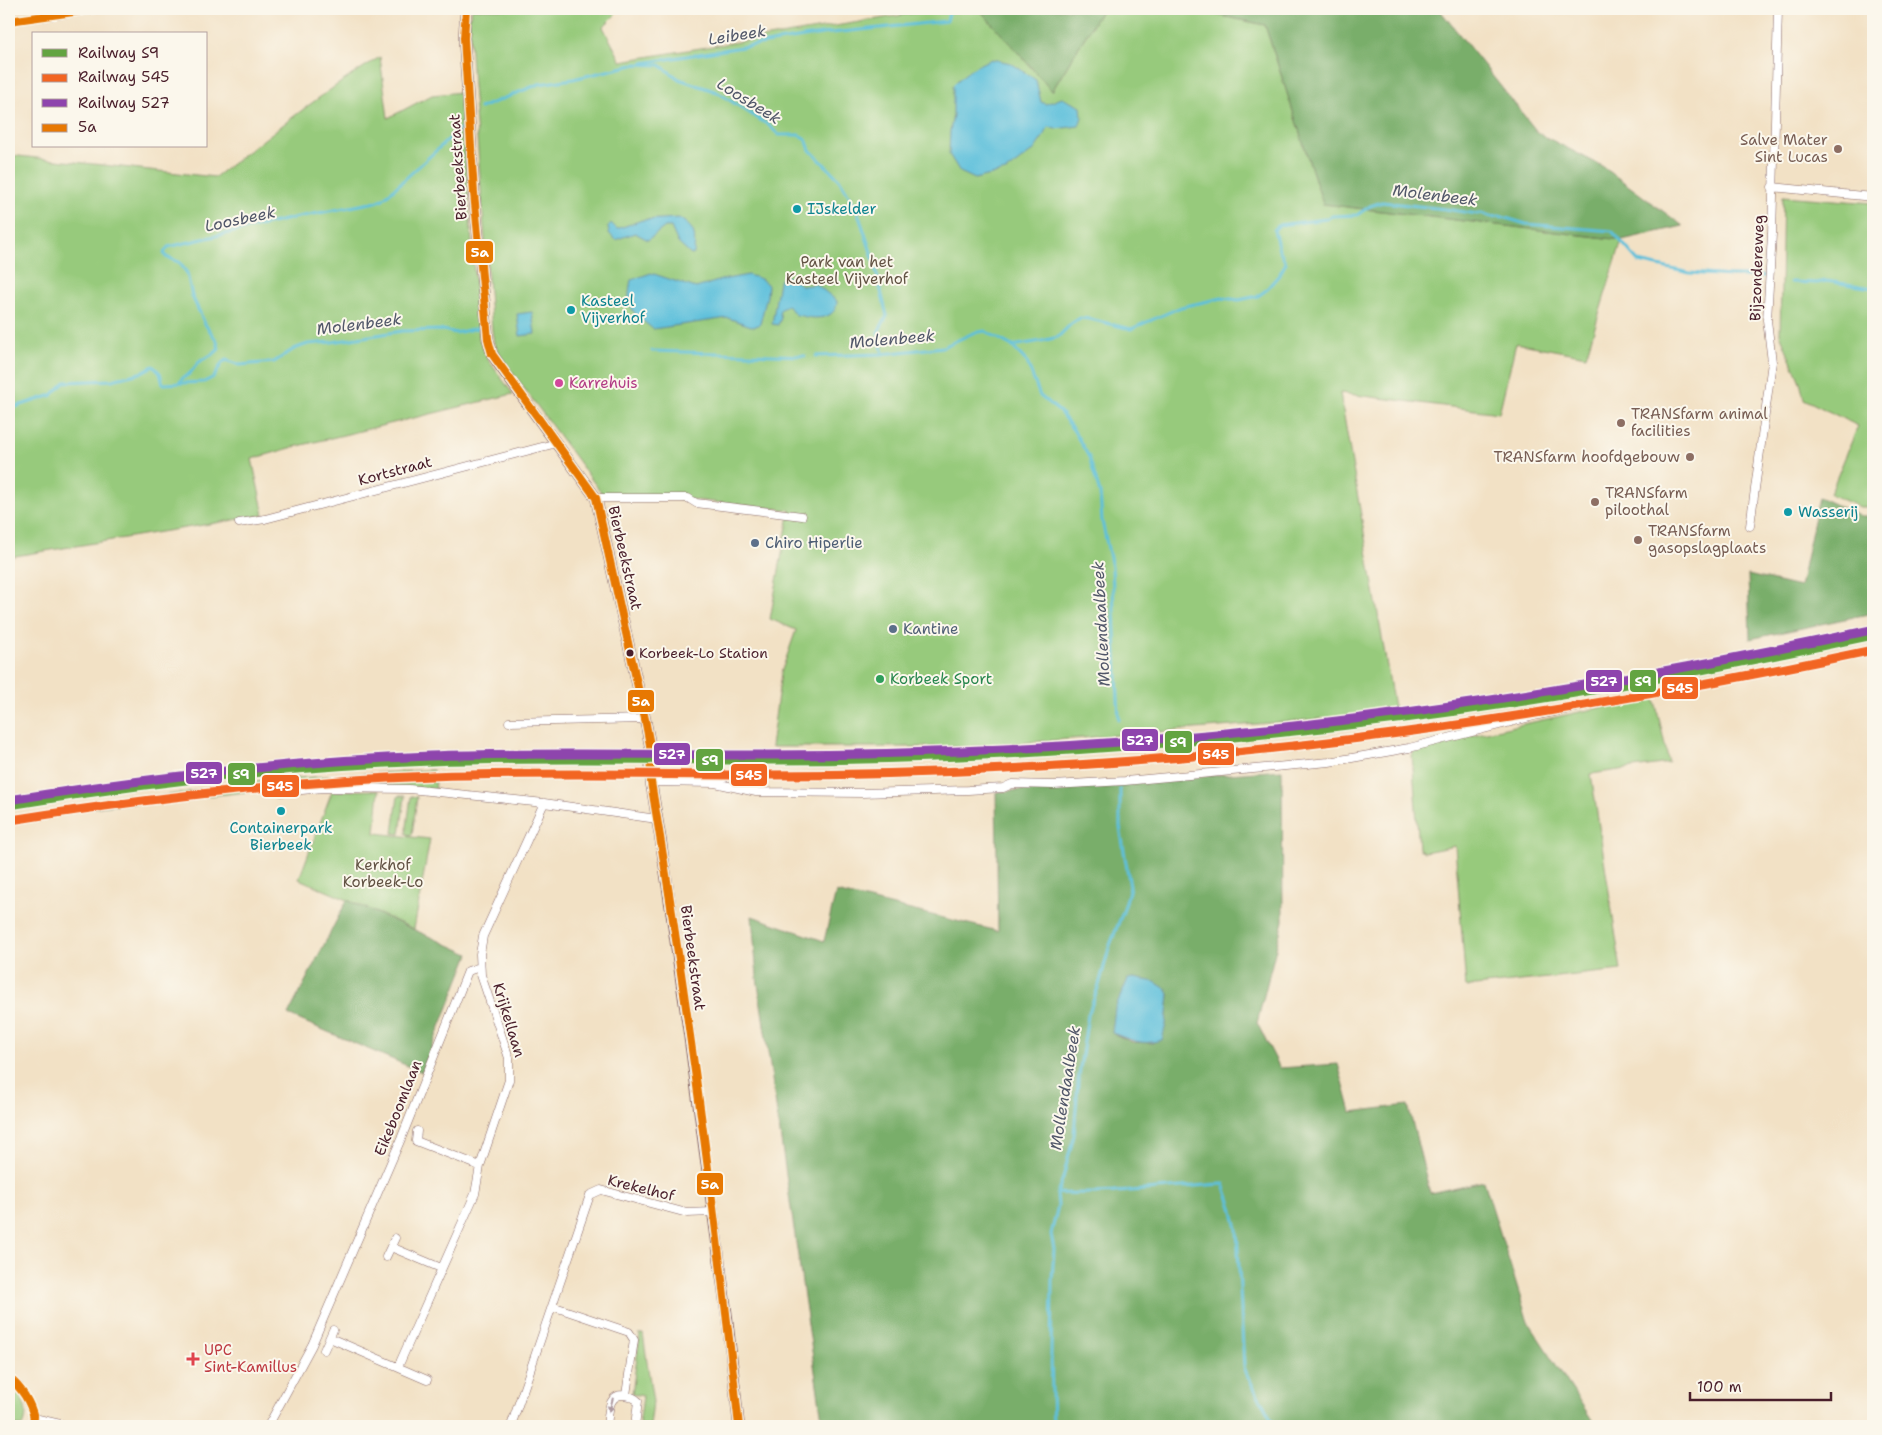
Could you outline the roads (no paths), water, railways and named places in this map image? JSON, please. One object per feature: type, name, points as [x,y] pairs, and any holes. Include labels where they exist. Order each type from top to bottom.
[{"type":"street","points":[[9,21],[58,16],[95,9]]},
{"type":"street","name":"Bierbeekstraat","points":[[466,9],[464,38],[474,193],[488,340],[492,354],[596,498],[645,719],[650,745],[651,782],[690,1034],[728,1317],[739,1426]]},
{"type":"street","name":"Bijzondereweg","points":[[1750,526],[1772,362],[1767,320],[1772,234],[1778,9]]},
{"type":"street","points":[[1772,187],[1873,197]]},
{"type":"street","name":"Kortstraat","points":[[239,523],[275,516],[557,443]]},
{"type":"street","name":"Bierbeekstraat","points":[[596,498],[688,498],[696,503],[802,516]]},
{"type":"street","points":[[651,782],[715,783],[756,792],[862,794],[1003,788],[1012,784],[1053,785],[1125,781],[1329,762],[1409,748],[1538,715],[1873,650]]},
{"type":"street","points":[[509,722],[645,719]]},
{"type":"street","points":[[281,792],[323,788],[409,789],[544,803],[657,819]]},
{"type":"street","points":[[480,967],[483,936],[544,803]]},
{"type":"street","name":"Krijkellaan","points":[[398,1367],[475,1194],[480,1166],[509,1080],[509,1058],[480,967]]},
{"type":"street","name":"Eikeboomlaan","points":[[268,1426],[312,1345],[401,1139],[468,972],[480,967]]},
{"type":"street","points":[[417,1131],[416,1141],[480,1166]]},
{"type":"street","name":"Krekelhof","points":[[511,1426],[589,1197],[593,1192],[601,1190],[687,1214],[713,1212]]},
{"type":"street","points":[[386,1257],[395,1238]]},
{"type":"street","points":[[391,1247],[441,1268]]},
{"type":"street","points":[[552,1306],[629,1332],[632,1335],[634,1340],[626,1395]]},
{"type":"street","points":[[324,1350],[331,1334],[427,1380]]},
{"type":"street","points":[[9,1378],[19,1386],[33,1413],[34,1418],[29,1426]]},
{"type":"street","points":[[607,1426],[610,1402],[613,1397],[626,1395],[634,1397],[638,1401],[635,1426]]},
{"type":"street","points":[[34,1418],[69,1426]]},
{"type":"water","points":[[992,59],[1011,63],[1036,80],[1041,102],[1046,104],[1062,98],[1081,107],[1082,117],[1079,126],[1055,129],[1049,127],[1034,150],[1006,171],[975,179],[960,172],[949,154],[953,115],[953,85],[980,64]]},
{"type":"water","points":[[679,218],[694,233],[694,254],[691,255],[678,243],[671,227],[665,227],[648,240],[635,233],[615,240],[609,233],[608,227],[611,223],[617,229],[642,220]]},
{"type":"water","points":[[651,273],[696,288],[721,280],[748,275],[761,279],[768,285],[760,324],[754,327],[728,318],[653,329],[632,309],[629,297],[631,280]]},
{"type":"water","points":[[787,276],[803,286],[816,284],[837,301],[834,312],[825,317],[808,317],[795,314],[787,305],[779,311],[781,318],[778,325],[772,324],[779,281]]},
{"type":"water","points":[[532,312],[535,334],[520,336],[517,314]]},
{"type":"water","points":[[1134,978],[1155,982],[1166,989],[1169,994],[1166,1024],[1162,1040],[1142,1042],[1112,1033],[1115,1008],[1128,979]]},
{"type":"waterway","name":"Leibeek","points":[[643,63],[822,34],[947,21],[950,9]]},
{"type":"waterway","name":"Loosbeek","points":[[480,108],[539,84],[573,79],[637,64],[660,65],[679,79],[717,92],[768,125],[779,135],[799,135],[806,139],[810,150],[839,179],[856,207],[873,258],[887,316],[878,332],[883,354]]},
{"type":"waterway","name":"Loosbeek","points":[[180,382],[200,361],[219,349],[217,341],[205,324],[192,296],[187,273],[179,262],[166,257],[164,253],[168,247],[298,217],[376,202],[383,199],[461,128]]},
{"type":"waterway","name":"Molenbeek","points":[[816,356],[883,354],[943,347],[973,333],[985,331],[1012,346],[1058,337],[1080,318],[1131,329],[1181,307],[1222,298],[1239,300],[1258,296],[1279,275],[1286,263],[1279,250],[1274,230],[1279,225],[1326,219],[1332,216],[1357,215],[1370,206],[1382,202],[1481,213],[1526,224],[1612,231],[1639,262],[1690,273],[1764,276]]},
{"type":"waterway","name":"Molenbeek","points":[[1791,282],[1817,283],[1826,281],[1873,288]]},
{"type":"waterway","name":"Molenbeek","points":[[9,409],[52,395],[65,382],[112,380],[140,373],[153,366],[160,373],[163,384],[204,382],[214,377],[222,363],[226,360],[240,365],[274,362],[294,349],[308,344],[402,331],[443,330],[456,333],[477,328]]},
{"type":"waterway","name":"Mollendaalbeek","points":[[1012,346],[1027,362],[1040,396],[1060,412],[1074,431],[1089,457],[1100,493],[1102,521],[1112,567],[1119,720]]},
{"type":"waterway","name":"Molenbeek","points":[[652,351],[805,356]]},
{"type":"waterway","name":"Mollendaalbeek","points":[[1053,1426],[1051,1355],[1054,1249],[1051,1234],[1058,1206],[1057,1193],[1063,1178],[1074,1135],[1078,1082],[1088,1015],[1130,887],[1120,827],[1120,789]]},
{"type":"waterway","points":[[1057,1193],[1120,1192],[1224,1184],[1237,1229],[1244,1367],[1275,1426]]},
{"type":"rail line","name":"527","points":[[9,800],[271,766],[377,758],[515,754],[798,755],[916,753],[1114,743],[1223,734],[1440,708],[1548,691],[1763,652],[1871,630]]},
{"type":"rail line","name":"S9","points":[[9,805],[219,776],[378,763],[516,759],[799,760],[917,758],[1084,749],[1241,736],[1399,719],[1555,696],[1693,672],[1873,635]]},
{"type":"rail line","name":"545","points":[[11,820],[273,786],[379,778],[517,774],[800,775],[918,773],[1116,762],[1225,753],[1334,741],[1550,711],[1765,672],[1873,650]]},
{"type":"place","name":"Salve Mater Sint Lucas","points":[[1838,149]]},
{"type":"place","name":"IJskelder","points":[[797,209]]},
{"type":"place","name":"Kasteel Vijverhof","points":[[571,310]]},
{"type":"place","name":"Karrehuis","points":[[559,383]]},
{"type":"place","name":"TRANSfarm animal facilities","points":[[1621,423]]},
{"type":"place","name":"TRANSfarm hoofdgebouw","points":[[1690,457]]},
{"type":"place","name":"TRANSfarm piloothal","points":[[1595,502]]},
{"type":"place","name":"Wasserij","points":[[1788,512]]},
{"type":"place","name":"TRANSfarm gasopslagplaats","points":[[1638,540]]},
{"type":"place","name":"Chiro Hiperlie","points":[[755,543]]},
{"type":"place","name":"Kantine","points":[[893,629]]},
{"type":"place","name":"Korbeek-Lo Station","points":[[630,653]]},
{"type":"place","name":"Korbeek Sport","points":[[880,679]]},
{"type":"place","name":"Containerpark Bierbeek","points":[[281,811]]},
{"type":"place","name":"UPC Sint-Kamillus","points":[[193,1359]]},
{"type":"park label","name":"Park van het Kasteel Vijverhof","points":[[847,270]]},
{"type":"park label","name":"Kerkhof Korbeek-Lo","points":[[383,874]]}]
